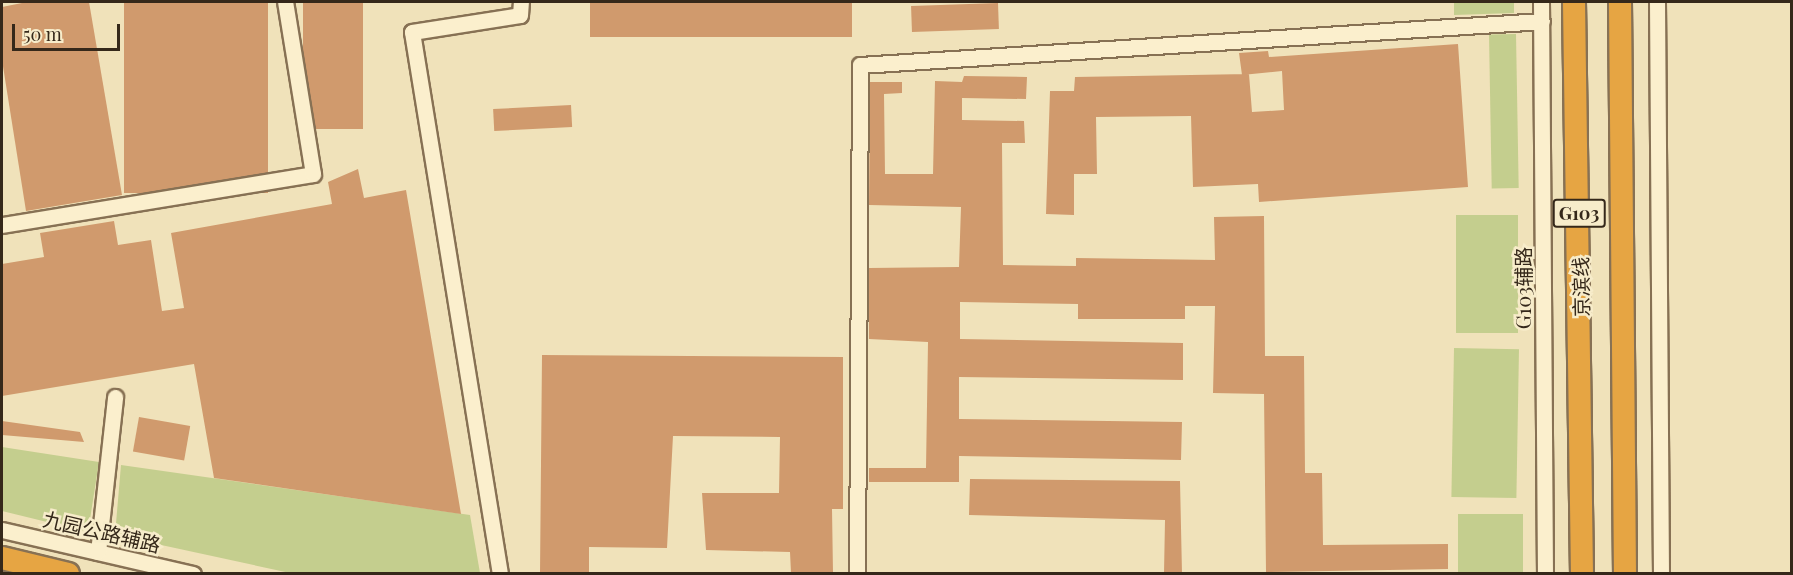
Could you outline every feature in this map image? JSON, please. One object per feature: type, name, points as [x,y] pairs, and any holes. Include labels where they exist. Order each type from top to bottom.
[{"type":"highway","name":"京滨线","points":[[1575,2],[1582,424],[1582,573]]},
{"type":"highway","name":"G103","points":[[1620,2],[1625,573]]},
{"type":"highway","points":[[2,558],[68,573]]},
{"type":"street","points":[[2,225],[313,174],[285,2]]},
{"type":"street","points":[[500,573],[412,32],[520,15],[521,2]]},
{"type":"street","name":"G103辅路","points":[[1541,2],[1545,573]]},
{"type":"street","points":[[1657,2],[1661,573]]},
{"type":"street","points":[[857,573],[860,65],[1542,21]]},
{"type":"street","points":[[98,552],[115,397]]},
{"type":"street","name":"九园公路辅路","points":[[2,530],[193,573]]},
{"type":"green space","points":[[1454,2],[1514,2],[1514,13],[1454,15]]},
{"type":"green space","points":[[1489,34],[1516,34],[1519,188],[1492,188]]},
{"type":"green space","points":[[1456,215],[1518,215],[1518,333],[1456,333]]},
{"type":"green space","points":[[1454,348],[1519,349],[1516,498],[1451,497]]},
{"type":"green space","points":[[2,447],[99,462],[88,532],[2,511]]},
{"type":"green space","points":[[121,465],[470,515],[480,573],[290,573],[115,535]]},
{"type":"green space","points":[[1458,514],[1523,514],[1523,573],[1458,573]]},
{"type":"building","points":[[27,2],[89,2],[122,195],[26,211],[2,60],[2,7]]},
{"type":"building","points":[[124,2],[268,2],[268,193],[124,193]]},
{"type":"building","points":[[303,2],[363,2],[363,129],[303,129]]},
{"type":"building","points":[[590,2],[852,2],[852,37],[590,37]]},
{"type":"building","points":[[998,3],[999,29],[912,32],[911,6]]},
{"type":"building","points":[[1458,44],[1468,187],[1259,202],[1258,184],[1193,187],[1191,116],[1096,117],[1097,174],[1074,174],[1074,215],[1046,214],[1050,91],[1074,91],[1075,77],[1242,74],[1239,53],[1268,51],[1269,57]],"holes":[[[1282,71],[1284,110],[1252,112],[1249,74]]]},
{"type":"building","points":[[964,76],[1027,77],[1026,99],[962,98],[962,120],[1024,121],[1025,143],[1002,143],[1003,265],[1076,266],[1076,258],[1215,260],[1214,217],[1264,216],[1265,356],[1304,356],[1305,473],[1322,473],[1323,545],[1448,544],[1448,569],[1266,572],[1264,394],[1213,393],[1215,306],[1185,306],[1185,319],[1078,319],[1078,304],[960,302],[960,339],[1183,343],[1183,380],[959,377],[959,419],[1182,422],[1181,460],[959,456],[959,482],[869,482],[869,468],[926,468],[928,342],[869,339],[869,268],[959,267],[961,207],[869,205],[870,82],[902,82],[902,93],[884,94],[885,174],[933,174],[935,81],[962,82]]},
{"type":"building","points":[[571,105],[572,127],[494,131],[493,109]]},
{"type":"building","points":[[358,169],[364,198],[406,190],[461,514],[214,478],[194,364],[2,396],[2,264],[44,257],[40,233],[114,221],[118,245],[151,240],[162,311],[184,308],[171,233],[332,204],[328,182]]},
{"type":"building","points":[[542,355],[843,357],[843,509],[832,509],[833,573],[791,573],[790,552],[706,550],[702,493],[779,493],[780,437],[673,436],[667,548],[589,547],[589,573],[540,573]]},
{"type":"building","points":[[139,417],[190,426],[184,460],[133,451]]},
{"type":"building","points":[[2,421],[80,432],[84,442],[2,435]]},
{"type":"building","points":[[970,479],[1180,481],[1182,573],[1164,573],[1165,520],[969,515]]}]
